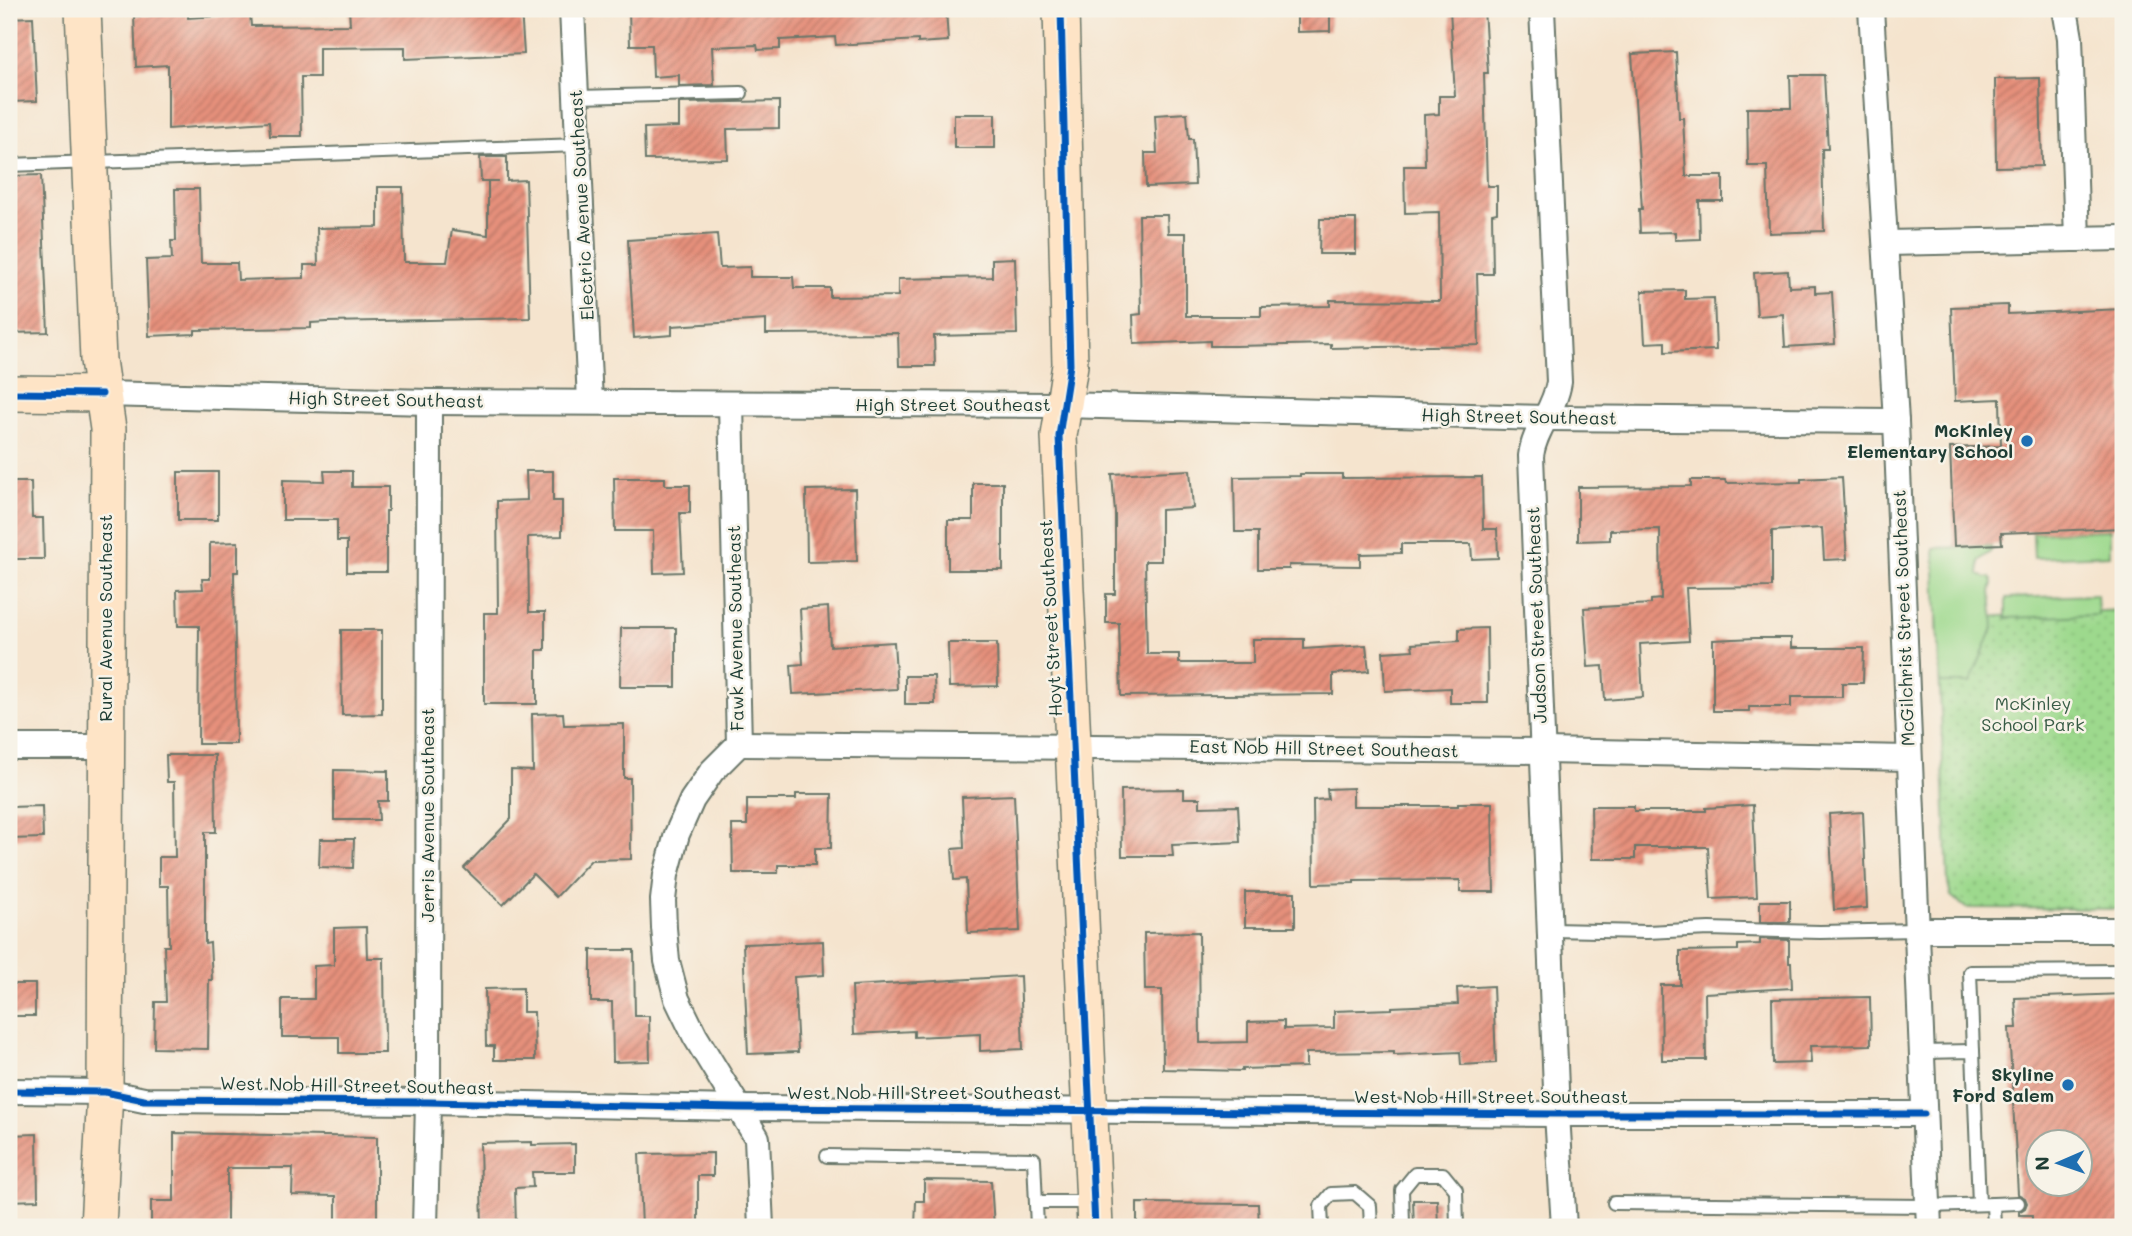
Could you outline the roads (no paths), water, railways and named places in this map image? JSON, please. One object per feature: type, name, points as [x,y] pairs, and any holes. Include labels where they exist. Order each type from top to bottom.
[{"type":"street","name":"Rural Avenue Southeast","points":[[83,9],[98,360],[107,429],[105,1092],[98,1227]]},
{"type":"street","name":"Electric Avenue Southeast","points":[[572,9],[590,402]]},
{"type":"street","name":"Hoyt Street Southeast","points":[[1061,9],[1070,365],[1059,436],[1095,1215]]},
{"type":"street","name":"Judson Street Southeast","points":[[1542,9],[1559,382],[1546,418],[1532,443],[1531,456],[1564,1226]]},
{"type":"street","name":"McGilchrist Street Southeast","points":[[1871,9],[1896,421],[1928,1217]]},
{"type":"street","points":[[2066,9],[2070,38],[2077,239]]},
{"type":"street","points":[[1887,243],[2123,238]]},
{"type":"street","name":"High Street Southeast","points":[[9,393],[429,402],[1062,405],[1546,418],[1896,421]]},
{"type":"street","name":"Jerris Avenue Southeast","points":[[425,1227],[428,1102],[429,402]]},
{"type":"street","name":"Fawk Avenue Southeast","points":[[731,404],[739,744],[712,771],[692,800],[677,834],[666,875],[663,900],[667,961],[677,999],[695,1036],[757,1138],[761,1227]]},
{"type":"street","name":"East Nob Hill Street Southeast","points":[[739,744],[1543,751],[1909,758]]},
{"type":"street","points":[[9,747],[105,747]]},
{"type":"street","points":[[1917,930],[2123,930]]},
{"type":"street","name":"West Nob Hill Street Southeast","points":[[9,1091],[105,1092],[144,1100],[739,1108],[1924,1114]]},
{"type":"lane","points":[[577,97],[741,93]]},
{"type":"lane","points":[[9,165],[580,145]]},
{"type":"lane","points":[[1550,930],[1917,930]]},
{"type":"lane","points":[[1979,1204],[1970,972],[2123,971]]},
{"type":"lane","points":[[1921,1052],[1973,1051]]},
{"type":"lane","points":[[827,1156],[1034,1159],[1037,1227]]},
{"type":"lane","points":[[1403,1224],[1402,1190],[1408,1182],[1415,1174],[1443,1174],[1456,1190],[1457,1227]]},
{"type":"lane","points":[[1322,1227],[1321,1206],[1331,1194],[1355,1193],[1370,1206],[1371,1227]]},
{"type":"lane","points":[[1036,1202],[1095,1215]]},
{"type":"lane","points":[[1614,1203],[1928,1217],[1979,1204],[2018,1203]]},
{"type":"lane","points":[[1993,1204],[1994,1227]]},
{"type":"lane","points":[[1531,1227],[1564,1226]]},
{"type":"place","name":"McKinley Elementary School","points":[[2027,441]]},
{"type":"place","name":"Skyline Ford Salem","points":[[2068,1085]]},
{"type":"park label","name":"McKinley School Park","points":[[2033,714]]}]
